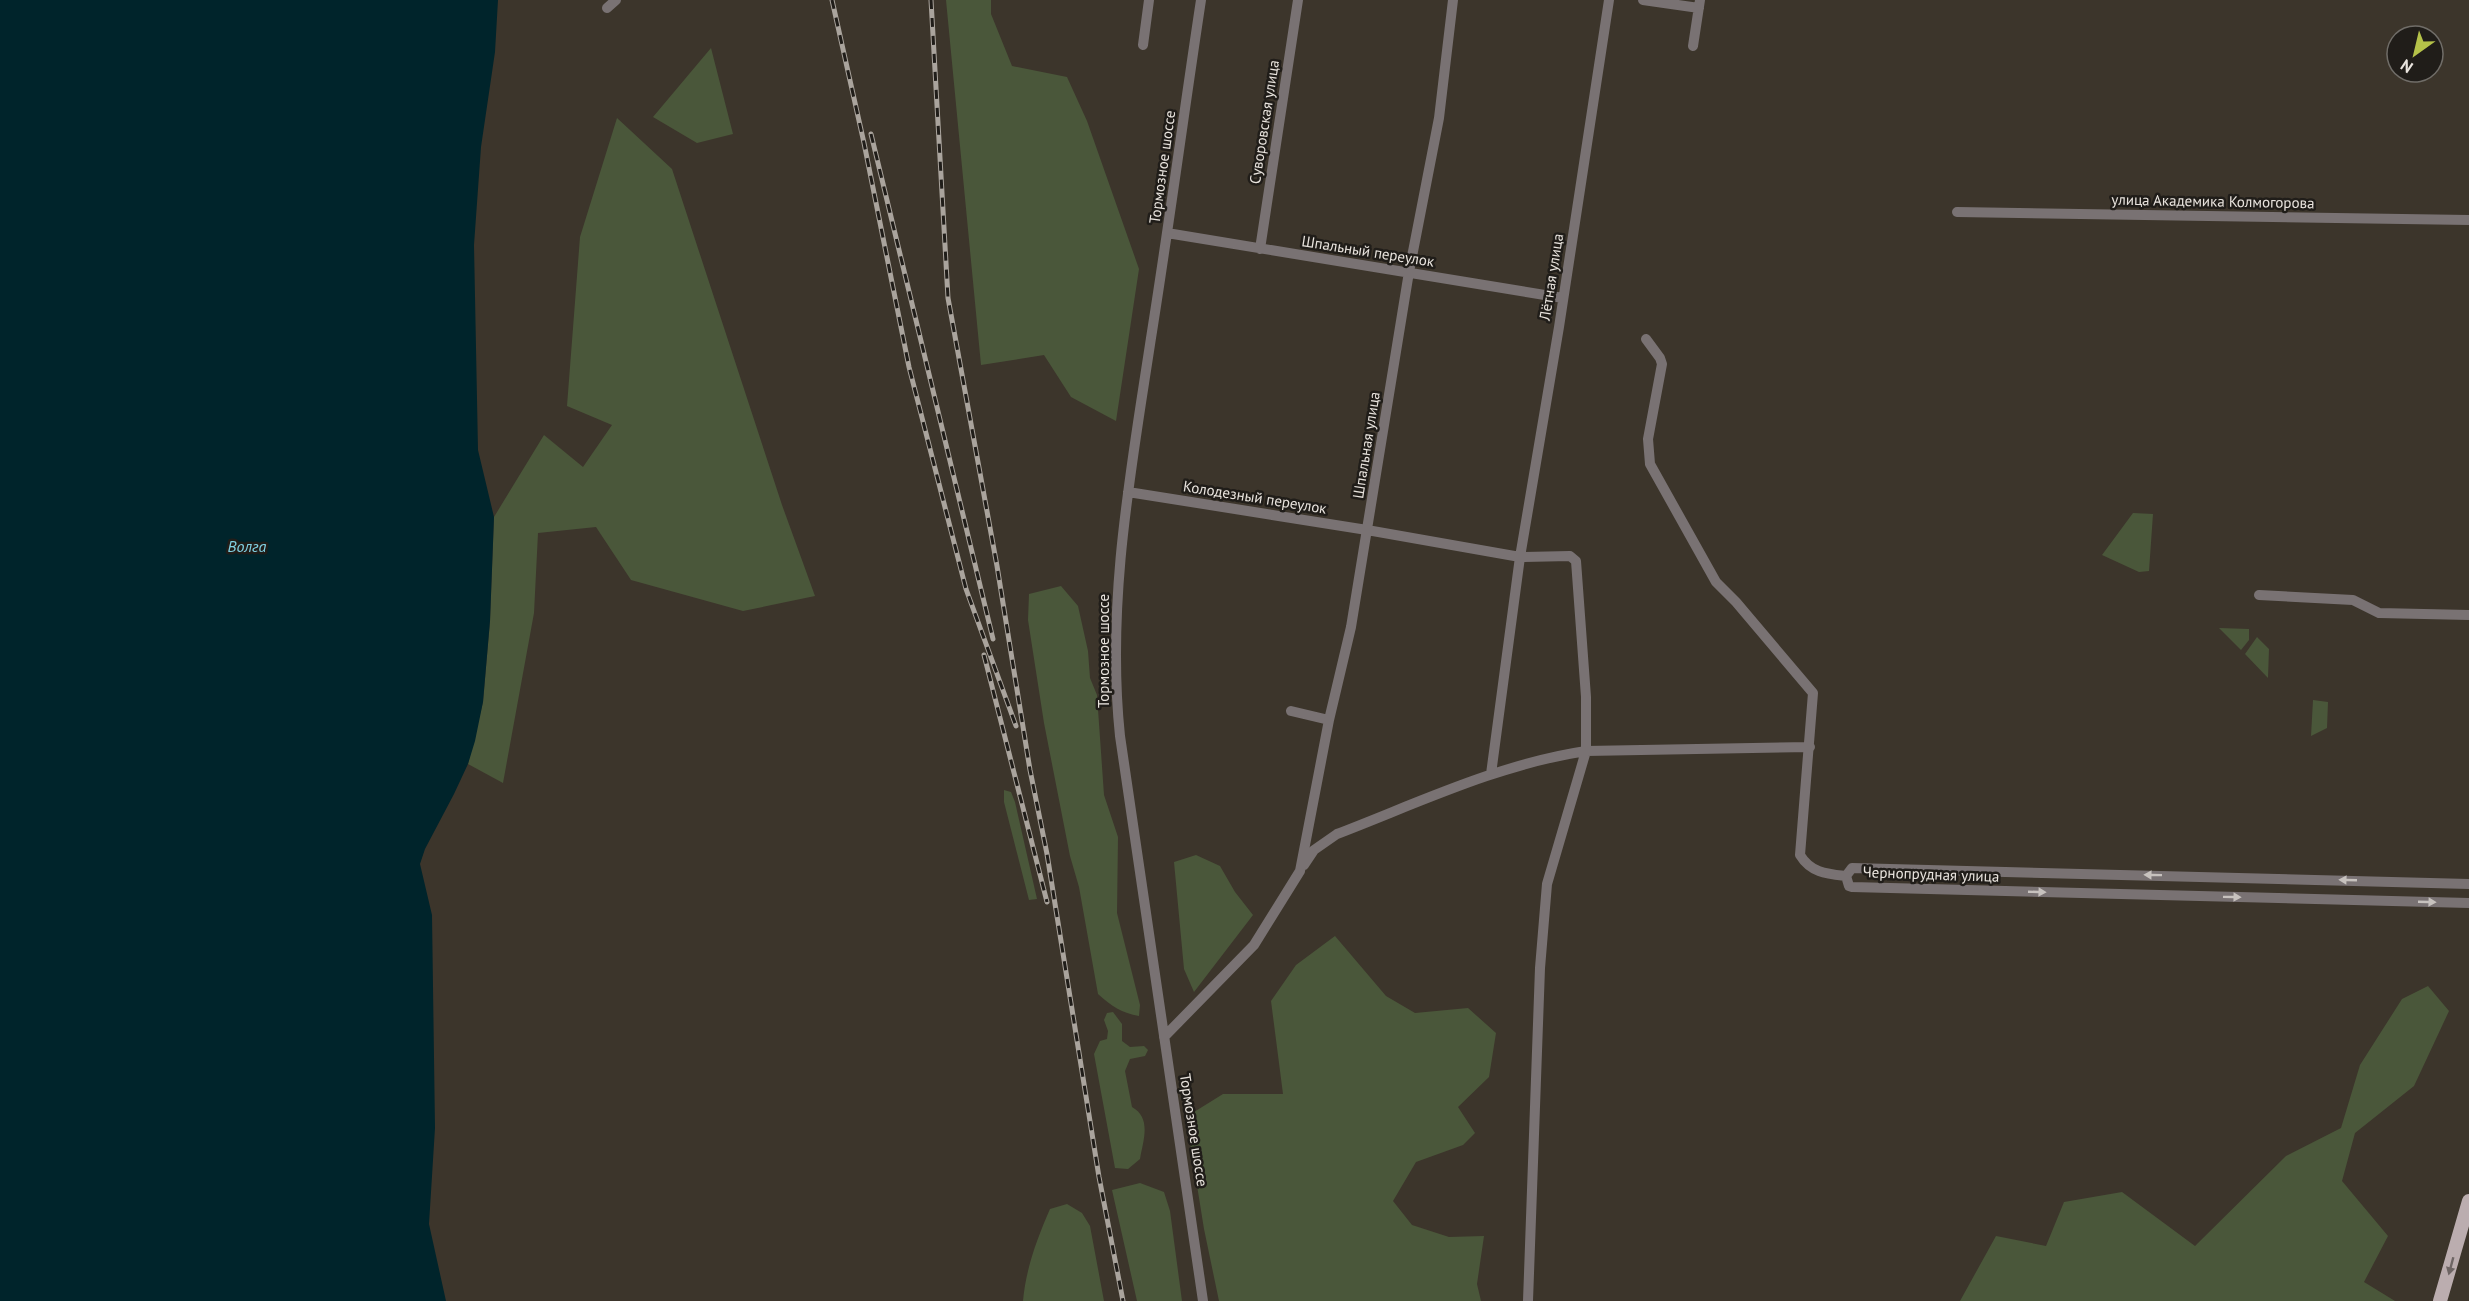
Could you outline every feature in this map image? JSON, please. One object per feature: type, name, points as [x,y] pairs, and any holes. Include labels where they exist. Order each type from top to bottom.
[{"type":"main road","points":[[2440,1301],[2469,1202]]},
{"type":"street","points":[[607,8],[616,0]]},
{"type":"street","points":[[1143,45],[1149,0]]},
{"type":"street","name":"Тормозное шоссе","points":[[1201,0],[1128,492],[1116,612],[1116,698],[1203,1301]]},
{"type":"street","name":"Суворовская улица","points":[[1260,249],[1298,0]]},
{"type":"street","name":"Шпальная улица","points":[[1164,1037],[1254,945],[1300,871],[1329,720],[1351,627],[1409,272],[1439,118],[1453,0]]},
{"type":"street","name":"Лётная улица","points":[[1491,774],[1520,557],[1609,0]]},
{"type":"street","points":[[1643,0],[1700,4],[1693,46]]},
{"type":"street","name":"улица Академика Колмогорова","points":[[1957,212],[2469,220]]},
{"type":"street","name":"Шпальный переулок","points":[[1167,233],[1563,298]]},
{"type":"street","points":[[1646,339],[1662,364],[1648,439],[1650,464],[1716,582],[1736,602],[1813,693],[1800,855],[1809,867],[1823,873],[1846,876]]},
{"type":"street","name":"Колодезный переулок","points":[[1128,492],[1520,557],[1570,556],[1576,561],[1586,697],[1586,751],[1547,884],[1540,968],[1528,1301]]},
{"type":"street","points":[[2259,595],[2353,600],[2379,613],[2469,615]]},
{"type":"street","points":[[1291,711],[1329,720]]},
{"type":"street","points":[[1300,871],[1314,850],[1337,834],[1491,774],[1551,756],[1586,751],[1810,747]]},
{"type":"street","name":"Чернопрудная улица","points":[[2469,884],[1852,868],[1846,876],[1848,884],[1852,887],[2469,903]]},
{"type":"green space","points":[[946,0],[991,0],[991,14],[1012,66],[1067,77],[1087,121],[1139,269],[1116,421],[1071,397],[1044,355],[981,365]]},
{"type":"green space","points":[[711,48],[733,134],[697,143],[653,117]]},
{"type":"green space","points":[[617,118],[672,169],[782,505],[815,596],[743,611],[631,580],[596,527],[538,533],[534,613],[503,783],[468,764],[483,702],[490,621],[494,517],[544,435],[583,467],[612,425],[567,406],[580,237]]},
{"type":"green space","points":[[2133,513],[2153,514],[2149,571],[2139,572],[2102,555]]},
{"type":"green space","points":[[1061,586],[1078,606],[1088,651],[1090,678],[1097,695],[1104,795],[1118,837],[1117,913],[1140,1005],[1139,1016],[1117,1008],[1098,994],[1079,887],[1070,856],[1044,723],[1028,620],[1029,594]]},
{"type":"green space","points":[[2219,628],[2249,629],[2249,640],[2241,650]]},
{"type":"green space","points":[[2257,637],[2269,649],[2268,678],[2245,654]]},
{"type":"green space","points":[[2313,700],[2328,702],[2327,728],[2311,736]]},
{"type":"green space","points":[[1004,790],[1011,792],[1015,802],[1037,899],[1029,900],[1004,802]]},
{"type":"green space","points":[[1196,855],[1220,866],[1235,892],[1253,915],[1194,992],[1184,969],[1174,862]]},
{"type":"green space","points":[[1335,936],[1386,996],[1415,1013],[1468,1008],[1496,1033],[1489,1077],[1458,1107],[1475,1133],[1463,1145],[1416,1162],[1393,1201],[1412,1225],[1449,1237],[1484,1236],[1477,1284],[1481,1301],[1219,1301],[1204,1229],[1186,1117],[1223,1094],[1283,1094],[1271,1001],[1296,965]]},
{"type":"green space","points":[[2428,986],[2449,1011],[2414,1086],[2355,1133],[2342,1181],[2388,1236],[2364,1282],[2395,1301],[1960,1301],[1996,1236],[2046,1246],[2064,1202],[2122,1192],[2195,1246],[2286,1156],[2341,1128],[2360,1065],[2402,999]]},
{"type":"green space","points":[[1113,1012],[1122,1024],[1122,1041],[1130,1047],[1144,1046],[1148,1050],[1145,1056],[1130,1059],[1125,1071],[1132,1107],[1142,1117],[1145,1130],[1140,1159],[1128,1169],[1115,1168],[1094,1054],[1100,1041],[1107,1039],[1108,1031],[1104,1020],[1107,1013]]},
{"type":"green space","points":[[1140,1183],[1164,1192],[1170,1211],[1182,1301],[1137,1301],[1112,1190]]},
{"type":"green space","points":[[1067,1204],[1082,1213],[1090,1226],[1104,1301],[1023,1301],[1033,1254],[1050,1209]]},
{"type":"water","name":"Волга","points":[[0,0],[498,0],[495,52],[481,147],[474,245],[478,450],[494,517],[490,621],[483,702],[468,764],[425,849],[420,864],[432,915],[435,1128],[429,1224],[446,1301],[0,1301]]},
{"type":"railway","points":[[832,0],[864,143],[909,367],[966,589],[1016,726]]},
{"type":"railway","points":[[931,0],[948,298],[997,566],[1030,770],[1047,854],[1099,1177],[1123,1301]]},
{"type":"railway","points":[[871,134],[993,639]]},
{"type":"railway","points":[[984,655],[1047,902]]}]
